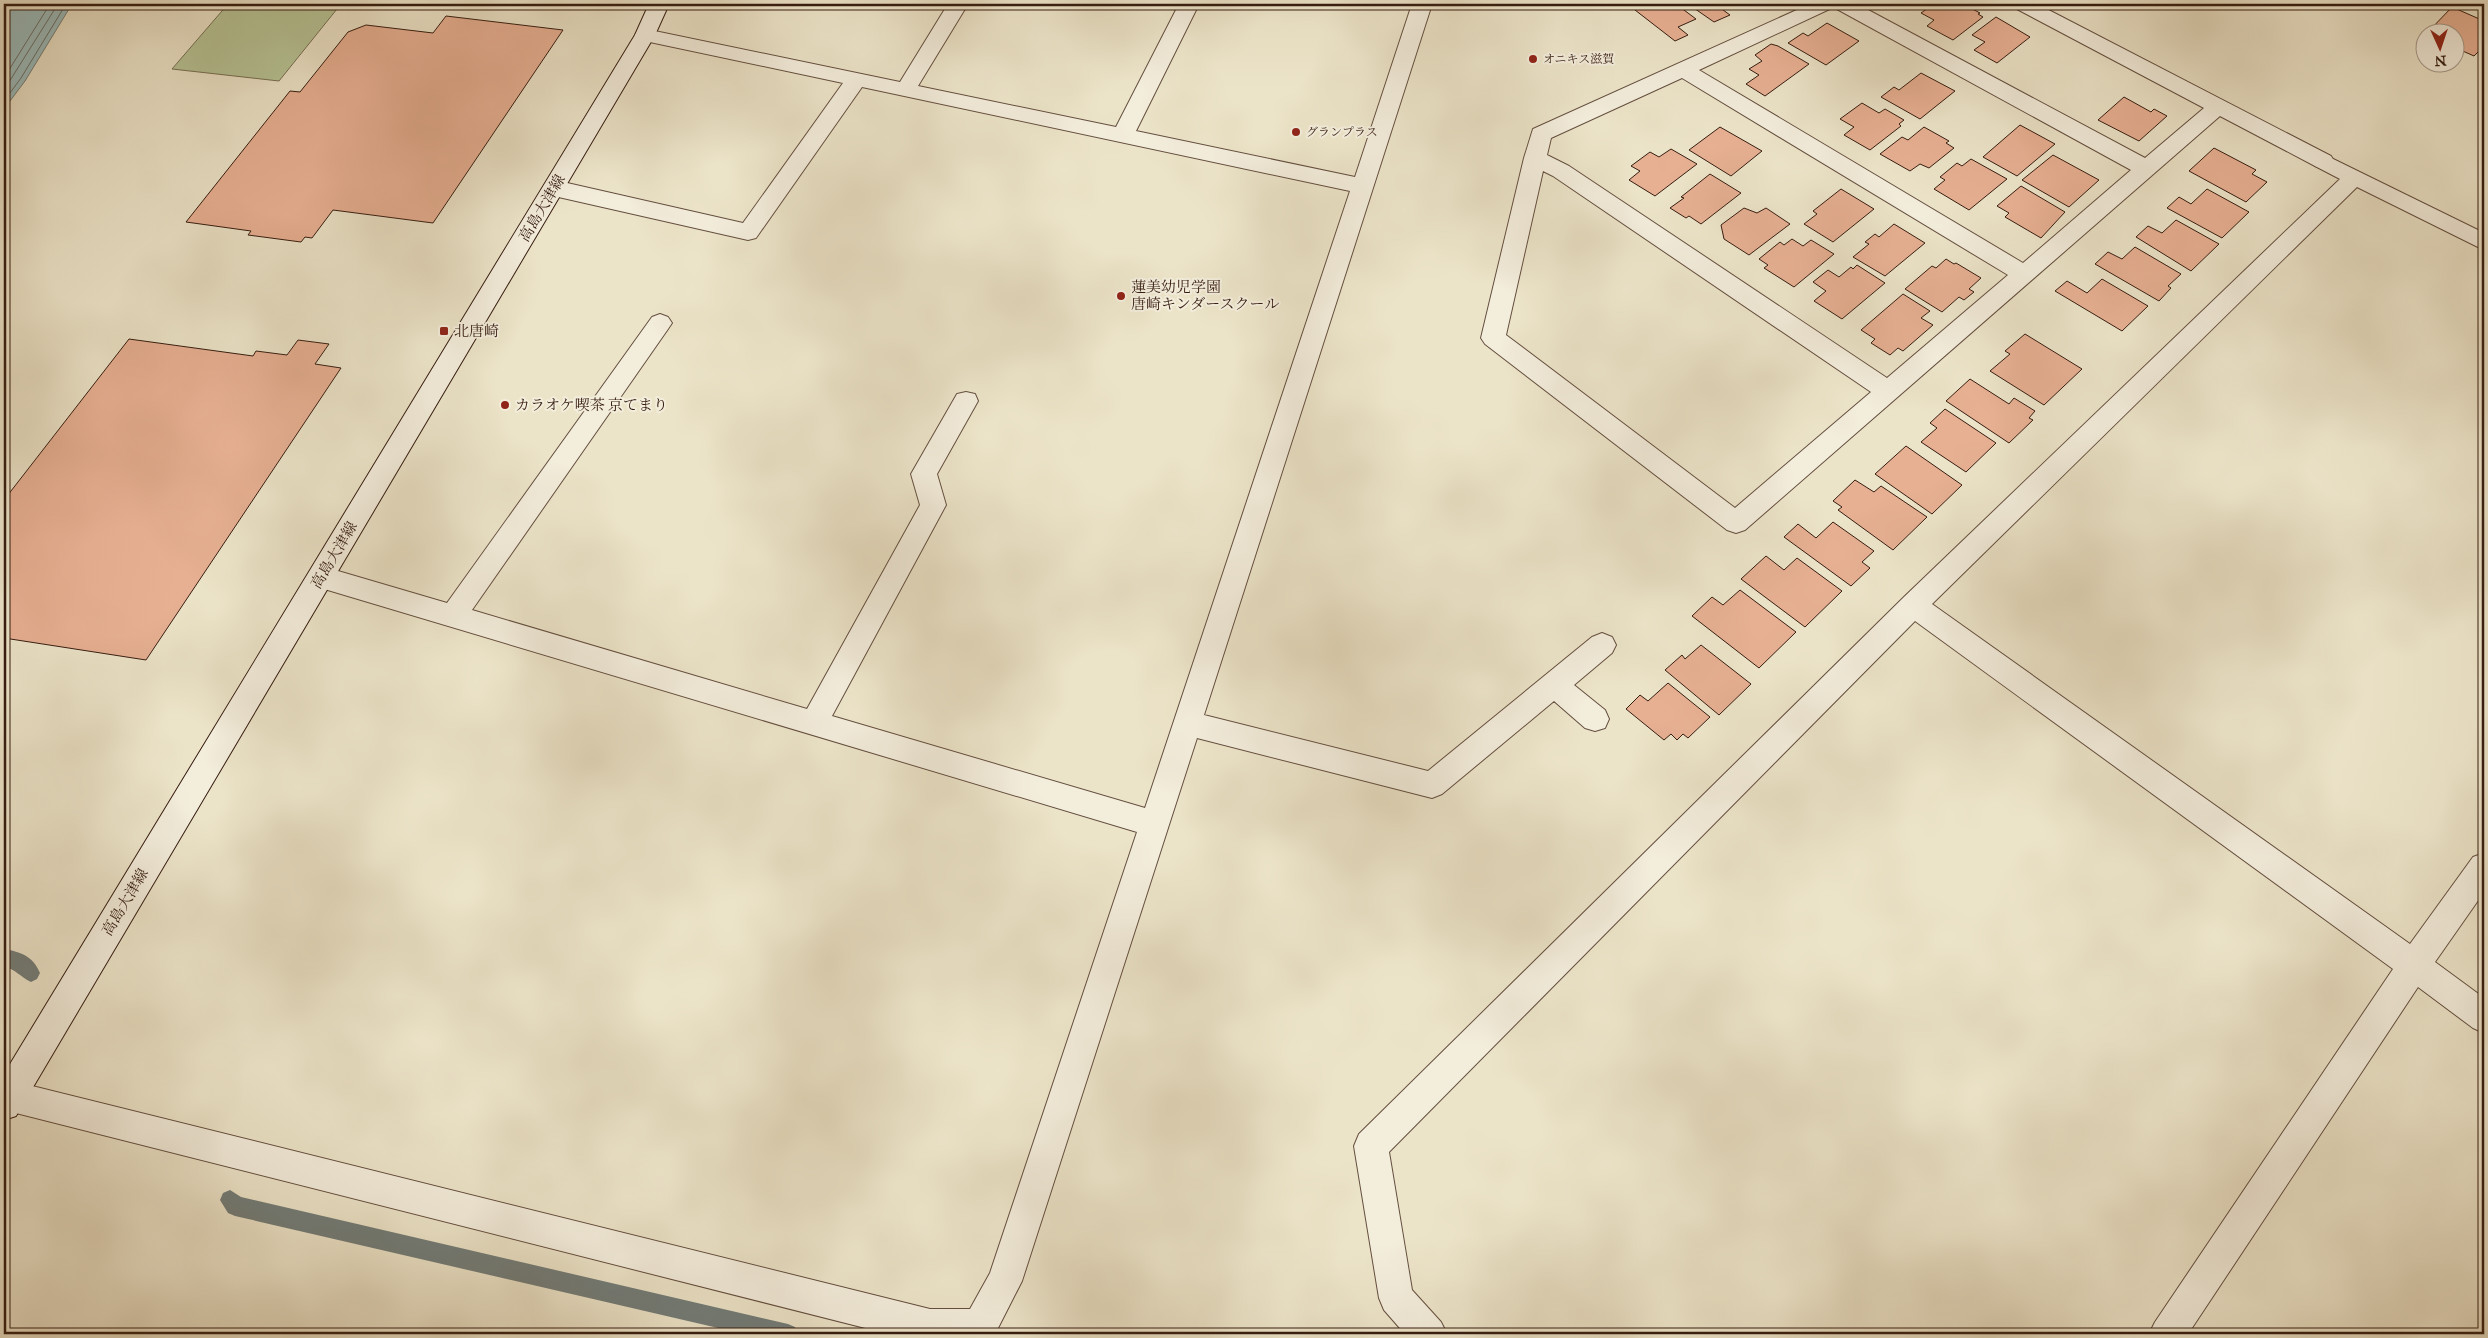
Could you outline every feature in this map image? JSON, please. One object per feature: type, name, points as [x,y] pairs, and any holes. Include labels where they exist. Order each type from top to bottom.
[{"type":"street","name":"高島大津線","points":[[6,1100],[554,188],[645,35],[659,4]]},
{"type":"street","points":[[905,90],[958,4]]},
{"type":"street","points":[[1123,135],[1189,4]]},
{"type":"street","points":[[6,1100],[936,1331],[980,1327],[1005,1282],[1422,4]]},
{"type":"street","points":[[1826,4],[1541,134],[1493,338],[1736,523],[2218,108]]},
{"type":"street","points":[[1842,4],[2147,169]]},
{"type":"street","points":[[2022,4],[2218,108],[2484,242]]},
{"type":"street","points":[[645,35],[1363,186]]},
{"type":"street","points":[[1683,69],[2024,274]]},
{"type":"street","points":[[554,188],[748,232],[857,80]]},
{"type":"street","points":[[1535,158],[1561,171],[1888,392]]},
{"type":"street","points":[[1428,1334],[1396,1298],[1371,1146],[1912,605],[2354,178]]},
{"type":"street","points":[[453,616],[660,323]]},
{"type":"street","points":[[814,723],[932,506],[924,474],[966,401]]},
{"type":"street","points":[[321,577],[1155,824]]},
{"type":"street","points":[[1912,605],[2414,964],[2484,1017]]},
{"type":"street","points":[[1188,723],[1432,785],[1602,645]]},
{"type":"street","points":[[1554,685],[1595,719]]},
{"type":"street","points":[[2167,1334],[2414,964],[2484,867]]},
{"type":"green space","points":[[228,4],[341,4],[279,81],[172,69]]},
{"type":"water","points":[[4,4],[72,4],[25,81],[4,109]]},
{"type":"building","points":[[1647,4],[1676,4],[1696,19],[1678,27],[1688,35],[1675,41],[1635,10]]},
{"type":"building","points":[[1688,4],[1726,4],[1719,7],[1730,15],[1714,22]]},
{"type":"building","points":[[1934,4],[1963,4],[1980,13],[1978,14],[1983,17],[1953,40],[1927,26],[1934,20],[1921,13]]},
{"type":"building","points":[[2452,7],[2484,21],[2484,46],[2474,56],[2466,52],[2466,22],[2438,22]]},
{"type":"building","points":[[446,16],[563,30],[433,223],[333,210],[312,238],[305,237],[301,242],[248,235],[251,231],[186,222],[290,91],[300,92],[348,32],[366,25],[433,33]]},
{"type":"building","points":[[1996,17],[2030,37],[1997,63],[1974,50],[1985,42],[1972,35]]},
{"type":"building","points":[[1827,23],[1859,41],[1826,65],[1788,43],[1803,33],[1808,36]]},
{"type":"building","points":[[1771,44],[1809,64],[1765,96],[1746,84],[1759,75],[1749,69],[1762,61],[1755,55]]},
{"type":"building","points":[[1921,73],[1955,91],[1920,119],[1881,97],[1894,87],[1899,90]]},
{"type":"building","points":[[2124,97],[2151,112],[2154,109],[2167,116],[2139,141],[2098,120]]},
{"type":"building","points":[[1862,103],[1879,113],[1885,109],[1904,120],[1899,124],[1901,126],[1870,150],[1844,135],[1854,127],[1840,119]]},
{"type":"building","points":[[2020,125],[2055,144],[2017,176],[1983,157]]},
{"type":"building","points":[[1720,127],[1762,151],[1731,176],[1689,150]]},
{"type":"building","points":[[1924,127],[1949,141],[1946,143],[1954,148],[1929,168],[1920,164],[1910,171],[1880,154],[1902,137],[1908,140]]},
{"type":"building","points":[[2214,148],[2256,170],[2252,174],[2267,182],[2246,202],[2189,171]]},
{"type":"building","points":[[1671,149],[1697,164],[1655,196],[1629,180],[1640,171],[1631,166],[1650,152],[1659,157]]},
{"type":"building","points":[[2053,155],[2099,180],[2069,207],[2022,180]]},
{"type":"building","points":[[1971,159],[2007,179],[1969,210],[1934,189],[1945,180],[1940,177],[1957,163],[1962,166]]},
{"type":"building","points":[[1710,174],[1741,193],[1701,224],[1689,216],[1686,218],[1670,208],[1684,198],[1681,197]]},
{"type":"building","points":[[2021,186],[2065,212],[2041,238],[2005,217],[2009,213],[1997,206]]},
{"type":"building","points":[[1841,189],[1874,209],[1833,242],[1804,224],[1817,214],[1813,211]]},
{"type":"building","points":[[2207,189],[2249,212],[2222,238],[2167,208],[2179,197],[2191,204]]},
{"type":"building","points":[[1744,208],[1757,213],[1766,208],[1790,224],[1749,255],[1724,239],[1721,225]]},
{"type":"building","points":[[2176,220],[2219,244],[2191,271],[2136,237],[2148,226],[2162,233]]},
{"type":"building","points":[[1894,224],[1925,243],[1885,276],[1853,257],[1869,244],[1865,242],[1875,234],[1879,237]]},
{"type":"building","points":[[1792,239],[1803,246],[1811,240],[1834,254],[1794,287],[1764,268],[1768,265],[1759,259],[1780,242],[1784,245]]},
{"type":"building","points":[[2135,247],[2181,274],[2168,286],[2171,288],[2159,301],[2095,264],[2108,252],[2122,259]]},
{"type":"building","points":[[1946,259],[1981,278],[1969,289],[1974,292],[1964,300],[1959,297],[1942,312],[1905,289],[1932,266],[1936,268]]},
{"type":"building","points":[[1857,265],[1885,283],[1842,319],[1814,301],[1826,291],[1813,282],[1828,270],[1839,277],[1851,267],[1853,269]]},
{"type":"building","points":[[2102,279],[2148,306],[2122,331],[2055,291],[2067,281],[2087,293]]},
{"type":"building","points":[[1903,294],[1930,311],[1921,318],[1933,325],[1903,351],[1898,348],[1890,355],[1871,343],[1875,339],[1861,330]]},
{"type":"building","points":[[2025,334],[2082,369],[2044,405],[1990,371],[2010,354],[2005,351]]},
{"type":"building","points":[[129,339],[253,356],[256,351],[287,355],[298,340],[329,344],[315,364],[341,368],[146,660],[4,638],[4,514],[7,510],[4,510],[4,500]]},
{"type":"building","points":[[1970,379],[2009,404],[2014,398],[2035,411],[2029,418],[2033,420],[2009,443],[1946,401]]},
{"type":"building","points":[[1945,409],[1996,443],[1966,472],[1921,442],[1937,428],[1930,423]]},
{"type":"building","points":[[1906,446],[1962,485],[1932,514],[1875,474]]},
{"type":"building","points":[[1855,480],[1874,492],[1881,486],[1927,517],[1893,550],[1838,510],[1842,507],[1833,501]]},
{"type":"building","points":[[1833,522],[1874,551],[1862,562],[1870,568],[1851,586],[1784,537],[1798,524],[1816,538]]},
{"type":"building","points":[[1766,556],[1784,570],[1797,558],[1842,591],[1805,627],[1741,579]]},
{"type":"building","points":[[1740,590],[1796,632],[1759,668],[1692,616],[1712,597],[1723,605]]},
{"type":"building","points":[[1701,645],[1751,684],[1719,715],[1665,670],[1682,655],[1685,659]]},
{"type":"building","points":[[1668,683],[1710,717],[1688,738],[1683,734],[1677,740],[1671,734],[1664,740],[1626,709],[1640,695],[1648,701]]},
{"type":"waterway","points":[[4,958],[20,961],[31,973]]},
{"type":"waterway","points":[[230,1200],[235,1206],[788,1334]]},
{"type":"place","name":"オニキス滋賀","points":[[1533,59]]},
{"type":"place","name":"グランプラス","points":[[1296,132]]},
{"type":"place","name":"蓮美幼児学園 唐崎キンダースクール","points":[[1121,296]]},
{"type":"place","name":"北唐崎","points":[[444,331]]},
{"type":"place","name":"カラオケ喫茶 京てまり","points":[[505,405]]}]
